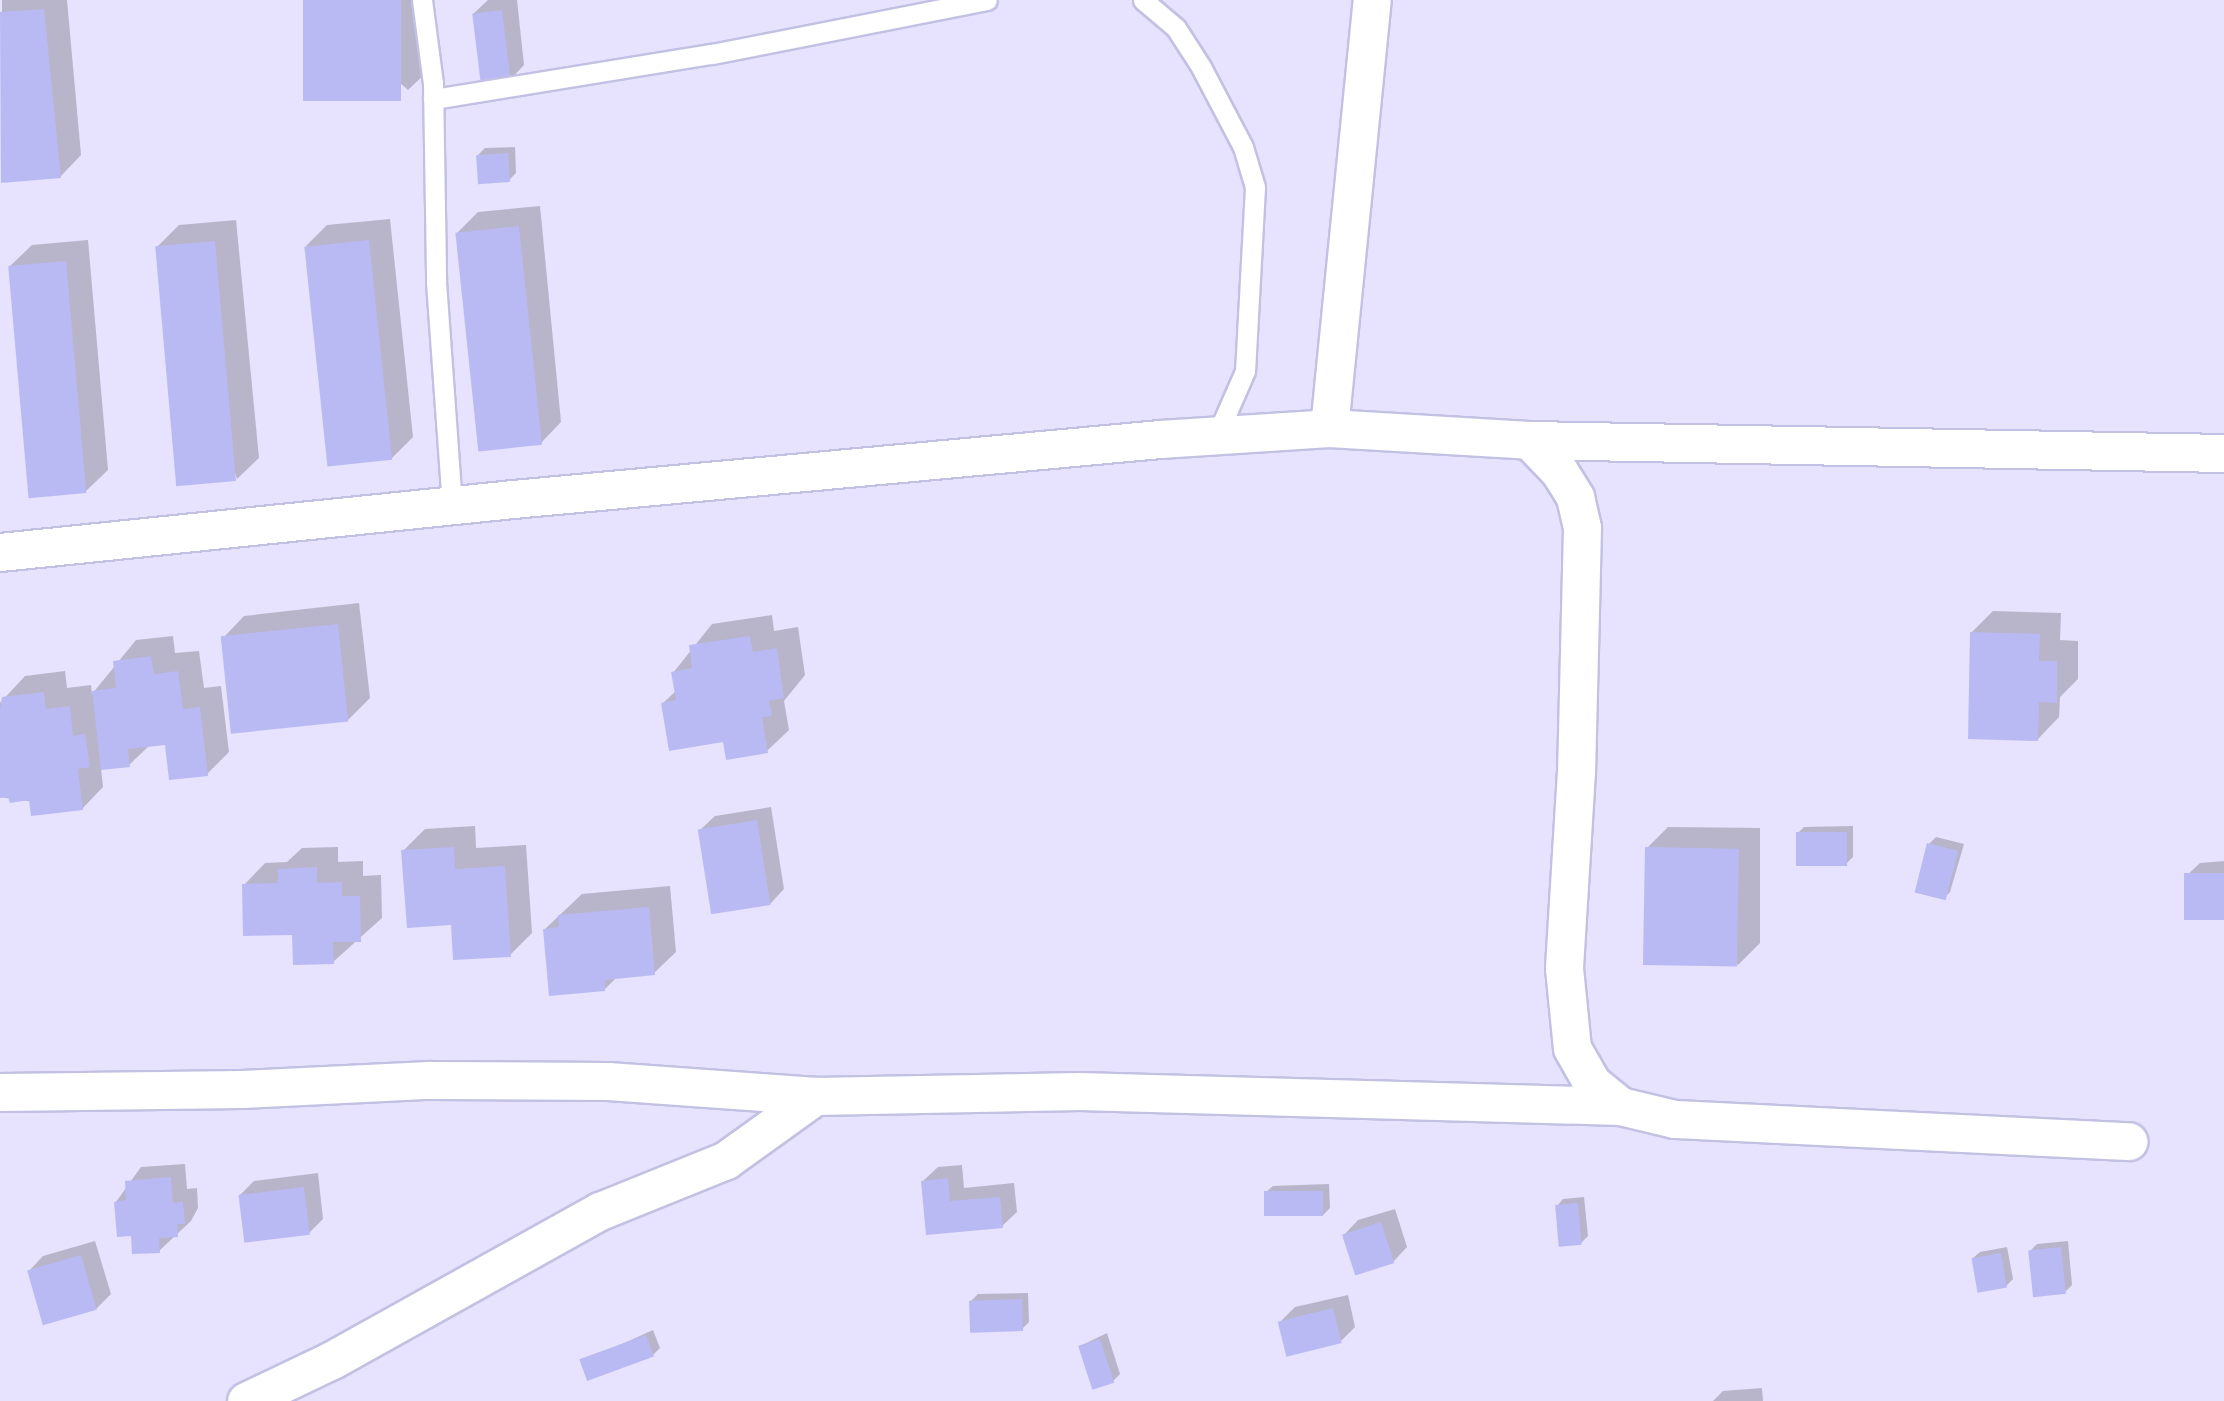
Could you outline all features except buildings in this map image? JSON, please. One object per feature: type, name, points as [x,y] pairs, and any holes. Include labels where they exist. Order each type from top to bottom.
[{"type":"street","points":[[1329,428],[1372,0]]},
{"type":"street","points":[[0,552],[452,506],[1217,435],[1329,428],[1529,440],[2224,453]]},
{"type":"street","points":[[1529,440],[1559,471],[1575,497],[1582,528],[1575,784],[1564,968],[1572,1048],[1592,1083],[1620,1106]]},
{"type":"street","points":[[0,1092],[531,1080],[621,1082],[815,1096],[1080,1091],[1620,1106],[1674,1119],[2129,1141]]},
{"type":"street","points":[[246,1401],[332,1360],[600,1211],[726,1160],[815,1096]]},
{"type":"lane","points":[[422,0],[433,99],[436,282],[452,506]]},
{"type":"lane","points":[[433,99],[712,54],[987,0]]},
{"type":"lane","points":[[1143,0],[1176,28],[1201,67],[1243,147],[1255,187],[1245,371],[1217,435]]}]
